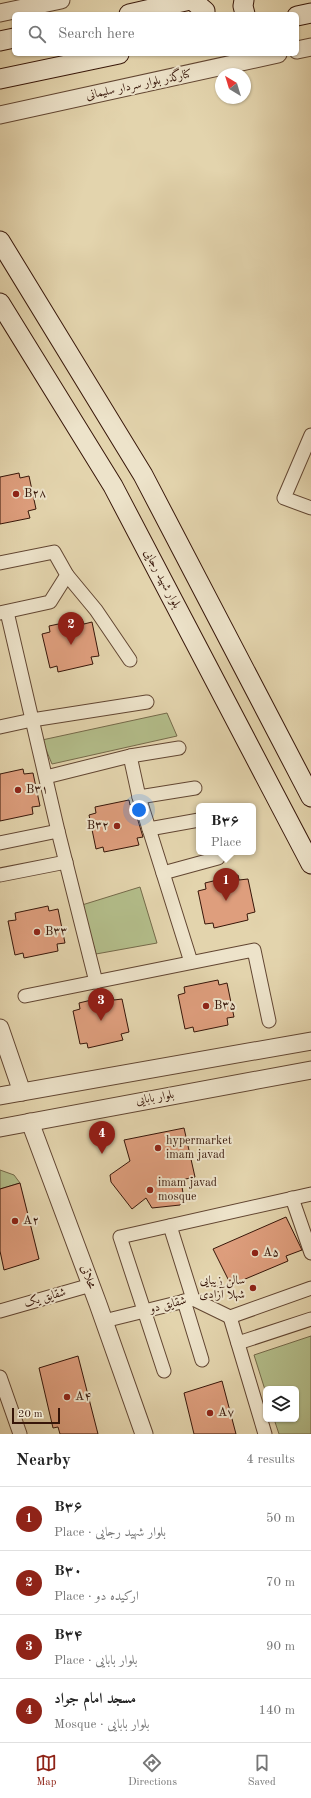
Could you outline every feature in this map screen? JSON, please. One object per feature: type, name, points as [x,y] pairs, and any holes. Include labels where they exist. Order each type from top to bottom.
[{"type":"main road","points":[[138,12],[191,0],[205,12]]},
{"type":"main road","points":[[244,0],[245,12]]},
{"type":"main road","points":[[299,16],[311,13]]},
{"type":"main road","points":[[0,41],[12,38]]},
{"type":"main road","points":[[0,79],[109,56]]},
{"type":"main road","points":[[3,249],[143,475],[311,797]]},
{"type":"main road","name":"بلوار شهید رجایی","points":[[0,303],[114,486],[311,864]]},
{"type":"street","points":[[0,13],[61,0]]},
{"type":"street","points":[[299,50],[311,47]]},
{"type":"street","name":"کنارگذر بلوار سردار سلیمانی","points":[[0,115],[269,56]]},
{"type":"street","points":[[311,435],[284,498],[311,508]]},
{"type":"street","points":[[0,563],[54,552],[67,575],[96,610],[130,660]]},
{"type":"street","points":[[67,575],[50,602],[3,612],[32,720],[96,982]]},
{"type":"street","points":[[0,727],[32,720],[147,702]]},
{"type":"street","points":[[46,777],[130,756],[179,748]]},
{"type":"street","points":[[130,756],[139,797],[191,962]]},
{"type":"street","points":[[139,797],[195,788]]},
{"type":"street","points":[[149,829],[196,821]]},
{"type":"street","points":[[0,843],[58,831]]},
{"type":"street","points":[[163,873],[218,858]]},
{"type":"street","points":[[0,876],[66,862]]},
{"type":"street","points":[[25,996],[254,950],[269,1021]]},
{"type":"street","points":[[0,1028],[22,1092]]},
{"type":"street","points":[[0,1096],[311,1041]]},
{"type":"street","name":"بلوار بابایی","points":[[0,1128],[311,1070]]},
{"type":"street","name":"محلاتی","points":[[30,1122],[91,1285],[144,1434]]},
{"type":"street","points":[[164,1371],[120,1238],[311,1194]]},
{"type":"street","points":[[292,1198],[308,1238],[311,1253]]},
{"type":"street","points":[[170,1226],[202,1360]]},
{"type":"street","name":"شقایق یک","points":[[0,1310],[91,1285]]},
{"type":"street","points":[[265,1434],[230,1317],[311,1288]]},
{"type":"street","name":"شقایق دو","points":[[104,1321],[188,1300],[230,1317]]},
{"type":"street","points":[[238,1343],[311,1319]]},
{"type":"street","points":[[0,1376],[20,1434]]},
{"type":"green space","points":[[167,713],[177,736],[52,764],[42,740]]},
{"type":"green space","points":[[140,887],[157,943],[96,954],[82,905]]},
{"type":"green space","points":[[0,1170],[14,1175],[20,1183],[0,1189]]},
{"type":"green space","points":[[311,1336],[311,1434],[279,1434],[275,1422],[299,1422],[299,1386],[264,1386],[254,1355]]},
{"type":"building","name":"B۲۸","points":[[19,473],[20,478],[29,476],[36,509],[28,511],[30,518],[0,524],[0,477]]},
{"type":"building","points":[[82,619],[84,624],[92,622],[99,656],[91,657],[93,664],[58,672],[57,666],[50,668],[42,634],[50,632],[49,626]]},
{"type":"building","name":"B۳۱","points":[[23,769],[24,774],[33,773],[40,806],[32,807],[33,814],[0,821],[0,774]]},
{"type":"building","name":"B۳۲","points":[[129,800],[130,805],[133,804],[143,837],[137,838],[139,845],[104,852],[103,847],[96,849],[89,815],[96,813],[95,807]]},
{"type":"building","points":[[238,875],[239,880],[248,879],[255,912],[247,914],[248,920],[214,928],[213,923],[205,924],[198,891],[206,889],[205,883]]},
{"type":"building","name":"B۳۳","points":[[48,906],[49,911],[58,909],[65,943],[57,944],[58,951],[24,958],[23,953],[15,955],[8,921],[16,920],[15,913]]},
{"type":"building","name":"B۳۵","points":[[218,980],[219,985],[227,983],[234,1017],[227,1018],[228,1025],[194,1032],[193,1027],[185,1029],[178,995],[185,993],[184,987]]},
{"type":"building","points":[[112,995],[114,1000],[122,999],[129,1032],[121,1034],[123,1040],[88,1048],[87,1043],[80,1044],[73,1011],[80,1009],[79,1003]]},
{"type":"building","points":[[184,1128],[195,1177],[181,1180],[184,1200],[180,1205],[152,1208],[146,1198],[132,1209],[111,1182],[110,1175],[130,1161],[124,1140]]},
{"type":"building","name":"A۲","points":[[20,1183],[39,1259],[4,1270],[0,1251],[0,1189]]},
{"type":"building","name":"A۵","points":[[286,1217],[302,1250],[286,1256],[288,1261],[231,1285],[213,1249]]},
{"type":"building","name":"A۴","points":[[78,1356],[98,1434],[60,1434],[58,1427],[53,1428],[39,1368]]},
{"type":"building","name":"A۷","points":[[222,1381],[236,1434],[194,1434],[184,1393]]},
{"type":"place","name":"B۲۸","points":[[16,494]]},
{"type":"place","name":"B۳۰","points":[[71,645]]},
{"type":"place","name":"B۳۱","points":[[18,790]]},
{"type":"place","name":"B۳۲","points":[[117,826]]},
{"type":"place","name":"B۳۶","points":[[226,901]]},
{"type":"place","name":"B۳۳","points":[[37,932]]},
{"type":"place","name":"B۳۵","points":[[206,1006]]},
{"type":"place","name":"B۳۴","points":[[101,1021]]},
{"type":"place","name":"hypermarket imam javad","points":[[158,1148]]},
{"type":"place","name":"مسجد امام جواد","points":[[102,1154]]},
{"type":"place","name":"imam javad mosque","points":[[150,1190]]},
{"type":"place","name":"A۲","points":[[15,1221]]},
{"type":"place","name":"A۵","points":[[255,1253]]},
{"type":"place","name":"سالن زیبایی شهلا آزادی","points":[[253,1288]]},
{"type":"place","name":"A۴","points":[[67,1397]]},
{"type":"place","name":"A۷","points":[[210,1413]]}]
